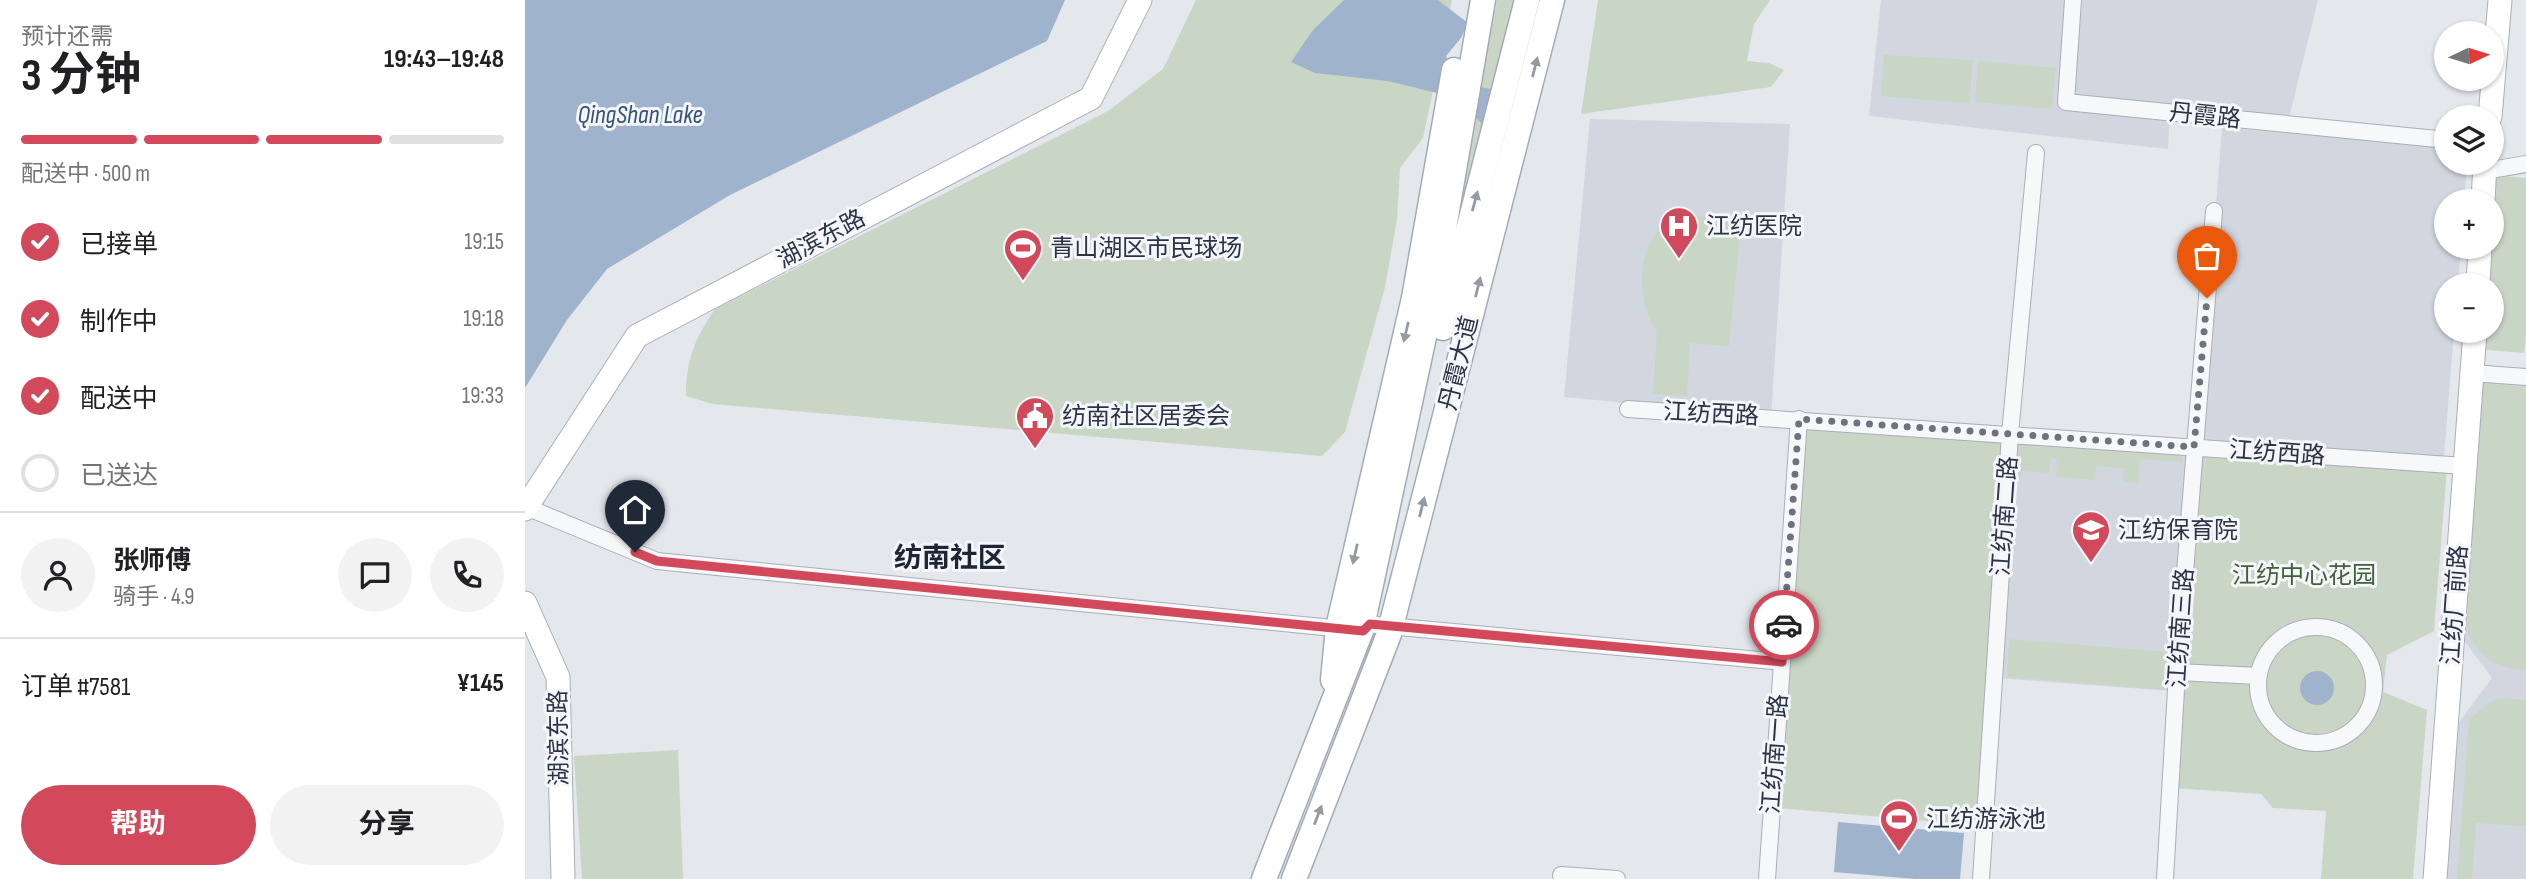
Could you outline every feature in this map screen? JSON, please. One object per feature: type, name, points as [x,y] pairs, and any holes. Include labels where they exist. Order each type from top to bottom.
[{"type":"main road","name":"丹霞大道","points":[[1294,879],[1355,722],[1413,298],[1466,0]]},
{"type":"main road","name":"丹霞大道","points":[[1367,628],[1431,304],[1483,0]]},
{"type":"main road","name":"丹霞大道","points":[[1367,628],[1527,0]]},
{"type":"main road","name":"丹霞大道","points":[[1264,879],[1329,715],[1367,628],[1552,0]]},
{"type":"street","name":"湖滨东路","points":[[525,508],[636,336],[1091,98],[1140,0]]},
{"type":"street","name":"丹霞路","points":[[2073,0],[2066,102],[2434,139]]},
{"type":"street","points":[[2491,105],[2500,0]]},
{"type":"street","name":"江纺南二路","points":[[1982,879],[2010,434],[2036,153]]},
{"type":"street","points":[[2504,161],[2526,156]]},
{"type":"street","points":[[2504,165],[2526,164]]},
{"type":"street","name":"江纺南三路","points":[[2165,879],[2177,672],[2214,211]]},
{"type":"street","name":"江纺厂前路","points":[[2435,879],[2474,343]]},
{"type":"street","points":[[2472,373],[2526,377]]},
{"type":"street","name":"江纺西路","points":[[1628,409],[2465,466]]},
{"type":"street","name":"江纺南一路","points":[[1767,879],[1799,419]]},
{"type":"street","points":[[525,508],[657,561],[1367,628],[1782,662]]},
{"type":"street","name":"湖滨东路","points":[[525,603],[558,677],[563,879]]},
{"type":"street","points":[[2309,626],[2329,627],[2346,634],[2361,647],[2371,663],[2375,682],[2373,702],[2364,719],[2350,733],[2333,742],[2313,744],[2294,740],[2277,730],[2265,715],[2258,696],[2258,676],[2264,658],[2275,643],[2291,632],[2309,626]]},
{"type":"street","points":[[2177,672],[2258,676]]},
{"type":"street","points":[[1561,874],[1617,879]]},
{"type":"shaded area","points":[[1881,0],[2318,0],[2289,118],[2170,109],[2168,149],[1869,116]]},
{"type":"shaded area","name":"江纺医院","points":[[1590,119],[1790,124],[1771,417],[1564,397]]},
{"type":"shaded area","points":[[2222,127],[2434,146],[2434,175],[2466,175],[2465,189],[2434,189],[2434,259],[2460,259],[2459,273],[2434,273],[2434,343],[2453,343],[2444,456],[2198,440]]},
{"type":"shaded area","points":[[2481,381],[2526,385],[2526,879],[2445,879],[2455,728],[2492,678],[2460,635]]},
{"type":"shaded area","name":"江纺保育院","points":[[2012,437],[2186,450],[2171,691],[1996,678]]},
{"type":"green space","points":[[1196,0],[1452,0],[1423,138],[1400,168],[1397,220],[1385,287],[1345,432],[1322,456],[712,404],[686,396],[693,350],[715,309],[1108,111],[1163,69]]},
{"type":"green space","points":[[1497,0],[1516,0],[1436,321]]},
{"type":"green space","points":[[1598,0],[1770,0],[1754,24],[1747,61],[1769,63],[1784,70],[1771,87],[1581,114]]},
{"type":"green space","points":[[1884,55],[1973,60],[1969,103],[1881,96]]},
{"type":"green space","points":[[1978,61],[2056,68],[2052,109],[1975,102]]},
{"type":"green space","points":[[2490,175],[2526,178],[2524,353],[2477,349],[2478,343],[2504,343],[2504,273],[2483,273],[2484,259],[2504,259],[2504,189],[2490,189]]},
{"type":"green space","points":[[1705,215],[1742,216],[1729,346],[1690,343],[1687,396],[1653,394],[1657,331],[1650,320],[1643,293],[1642,277],[1647,248],[1667,223]]},
{"type":"green space","points":[[2482,383],[2526,387],[2526,670],[2502,666],[2487,658],[2462,626]]},
{"type":"green space","points":[[1799,419],[2010,434],[1983,826],[1778,808]]},
{"type":"green space","points":[[2014,441],[2183,452],[2183,462],[2140,459],[2138,483],[2123,482],[2124,468],[2096,466],[2095,480],[2056,477],[2057,460],[2051,457],[2049,473],[2021,471],[2020,479],[2012,479]]},
{"type":"green space","name":"江纺中心花园","points":[[2198,452],[2447,468],[2434,631],[2387,655],[2383,692],[2427,710],[2413,879],[2321,879],[2326,811],[2273,808],[2261,794],[2173,788]]},
{"type":"green space","points":[[2009,639],[2167,652],[2164,690],[2007,677]]},
{"type":"green space","points":[[2501,698],[2526,700],[2526,826],[2476,823],[2472,879],[2457,879],[2469,719],[2490,702]]},
{"type":"green space","points":[[678,750],[683,879],[582,879],[574,756]]},
{"type":"water","name":"QingShan Lake","points":[[525,0],[1065,0],[1047,41],[730,195],[607,269],[567,320],[525,388]]},
{"type":"water","points":[[1344,0],[1438,0],[1468,23],[1461,38],[1446,56],[1467,80],[1478,86],[1500,91],[1497,139],[1474,116],[1445,95],[1388,81],[1315,73],[1291,62],[1313,30]]},
{"type":"water","points":[[2317,671],[2329,676],[2334,688],[2329,700],[2317,705],[2305,700],[2300,688],[2305,676]]},
{"type":"water","name":"江纺游泳池","points":[[1838,822],[1964,833],[1960,879],[1915,879],[1834,872]]},
{"type":"way so far","points":[[1784,625],[1799,419],[2194,447],[2207,298]]},
{"type":"place","name":"江纺医院","points":[[1679,260]]},
{"type":"place","name":"青山湖区市民球场","points":[[1023,282]]},
{"type":"place","name":"纺南社区居委会","points":[[1035,450]]},
{"type":"place","name":"江纺保育院","points":[[2091,564]]},
{"type":"place","name":"江纺游泳池","points":[[1899,853]]},
{"type":"district","name":"纺南社区","points":[[950,558]]},
{"type":"route","points":[[635,552],[657,561],[1363,631],[1370,624],[1782,662],[1784,625]]}]
